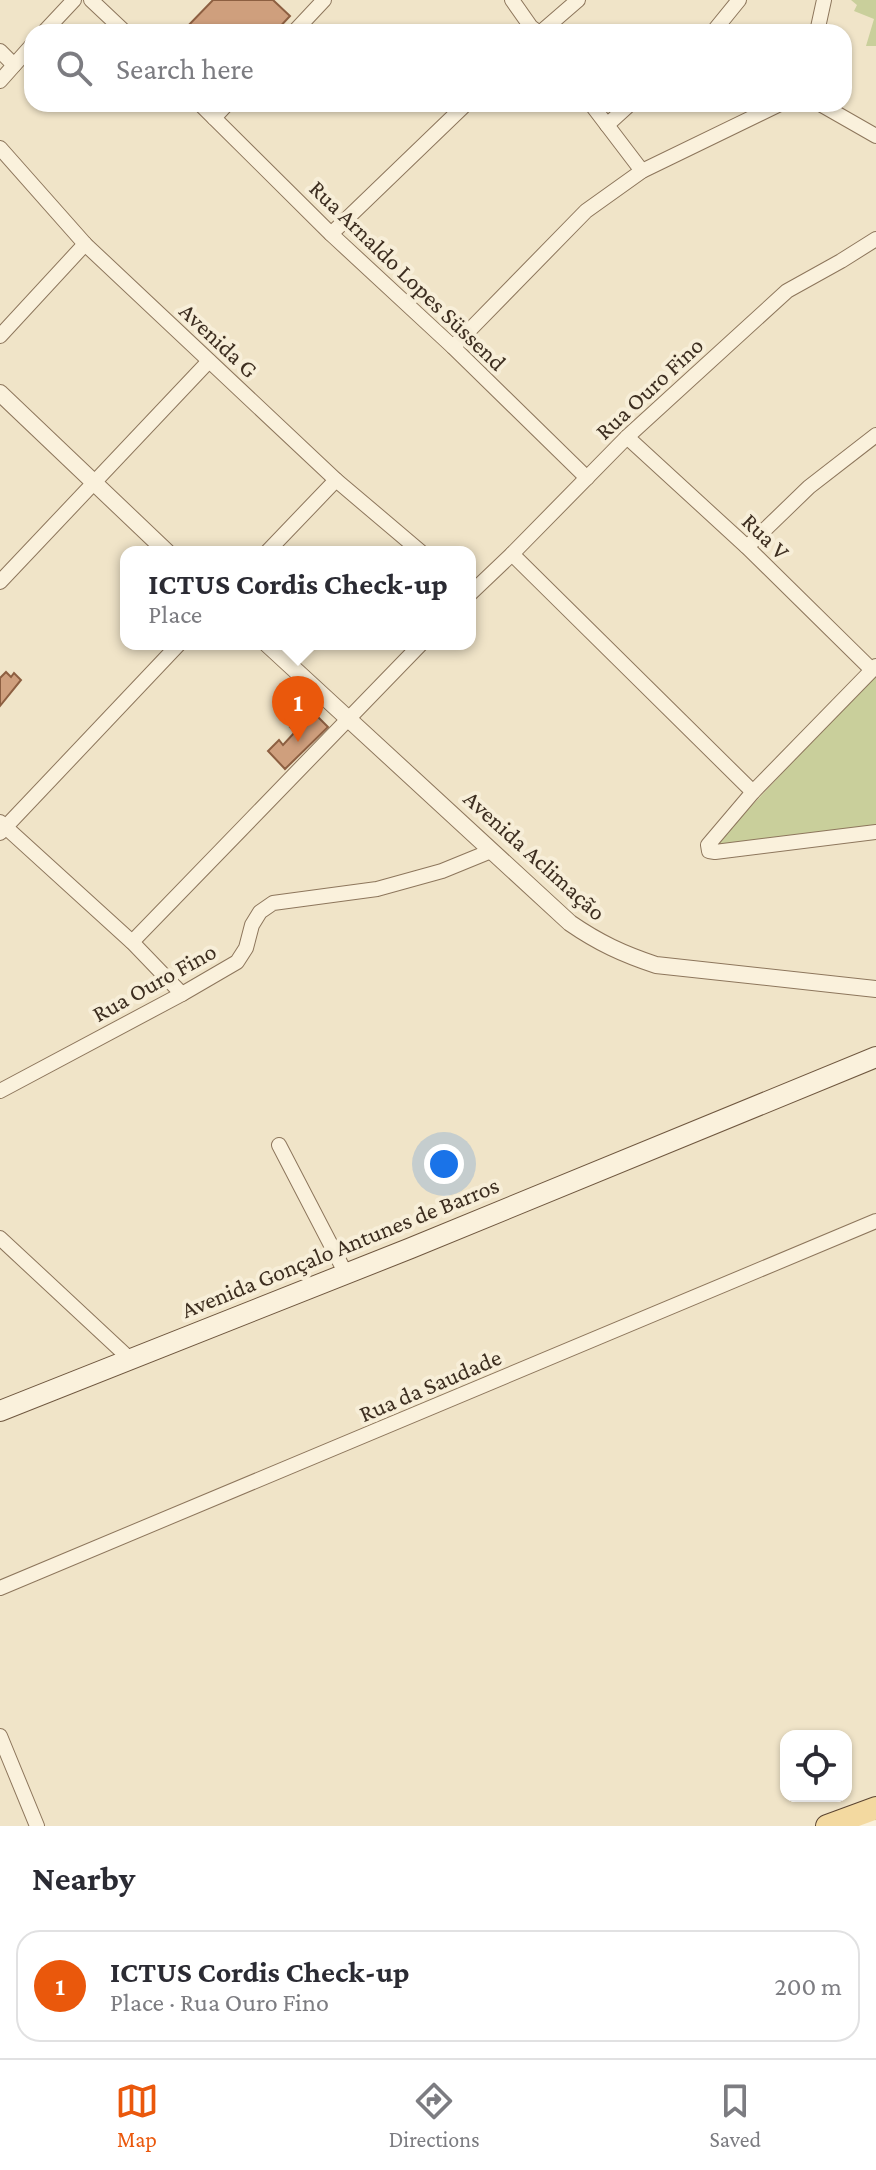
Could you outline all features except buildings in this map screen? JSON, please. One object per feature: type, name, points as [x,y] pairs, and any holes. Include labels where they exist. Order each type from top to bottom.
[{"type":"main road","name":"Avenida Gonçalo Antunes de Barros","points":[[0,1411],[346,1274],[876,1057]]},
{"type":"main road","points":[[827,1826],[855,1822],[876,1808]]},
{"type":"street","points":[[52,24],[74,0]]},
{"type":"street","points":[[91,0],[116,24]]},
{"type":"street","points":[[302,24],[324,0]]},
{"type":"street","points":[[512,0],[529,24]]},
{"type":"street","points":[[550,24],[578,0]]},
{"type":"street","points":[[720,24],[739,0]]},
{"type":"street","points":[[819,24],[824,0]]},
{"type":"street","points":[[0,51],[14,65]]},
{"type":"street","points":[[0,81],[24,54]]},
{"type":"street","name":"Rua Arnaldo Lopes Süssend","points":[[208,112],[587,478]]},
{"type":"street","points":[[214,118],[220,112]]},
{"type":"street","points":[[331,234],[458,112]]},
{"type":"street","points":[[597,112],[642,171]]},
{"type":"street","points":[[607,125],[621,112]]},
{"type":"street","points":[[453,347],[586,211],[642,171],[764,112]]},
{"type":"street","points":[[834,112],[876,136]]},
{"type":"street","name":"Avenida G","points":[[0,148],[85,244],[336,480],[414,546]]},
{"type":"street","name":"Rua Ouro Fino","points":[[476,588],[627,437],[787,291],[876,239]]},
{"type":"street","points":[[0,336],[85,244]]},
{"type":"street","points":[[0,582],[209,361]]},
{"type":"street","points":[[0,393],[161,546]]},
{"type":"street","points":[[747,547],[809,487],[876,435]]},
{"type":"street","name":"Rua V","points":[[627,437],[874,668]]},
{"type":"street","points":[[273,546],[336,480]]},
{"type":"street","points":[[512,554],[753,792]]},
{"type":"street","points":[[173,650],[2,827],[132,942],[182,994]]},
{"type":"street","name":"Avenida Aclimação","points":[[274,650],[570,923],[596,941],[656,965],[876,989]]},
{"type":"street","name":"Rua Ouro Fino","points":[[132,942],[415,650]]},
{"type":"street","points":[[874,668],[753,792],[708,845],[709,851],[715,852],[876,832]]},
{"type":"street","name":"Rua Ouro Fino","points":[[0,1091],[237,962],[246,948],[252,925],[260,912],[273,903],[377,889],[442,871],[491,851]]},
{"type":"street","points":[[279,1145],[346,1274]]},
{"type":"street","name":"Rua da Saudade","points":[[0,1588],[876,1221]]},
{"type":"street","points":[[0,1238],[130,1359]]},
{"type":"street","points":[[0,1736],[37,1826]]},
{"type":"green space","points":[[851,0],[876,0],[876,46],[866,46],[874,19],[854,11],[857,5]]},
{"type":"green space","points":[[876,673],[876,827],[713,847]]},
{"type":"place","name":"ICTUS Cordis Check-up","points":[[298,742]]}]
